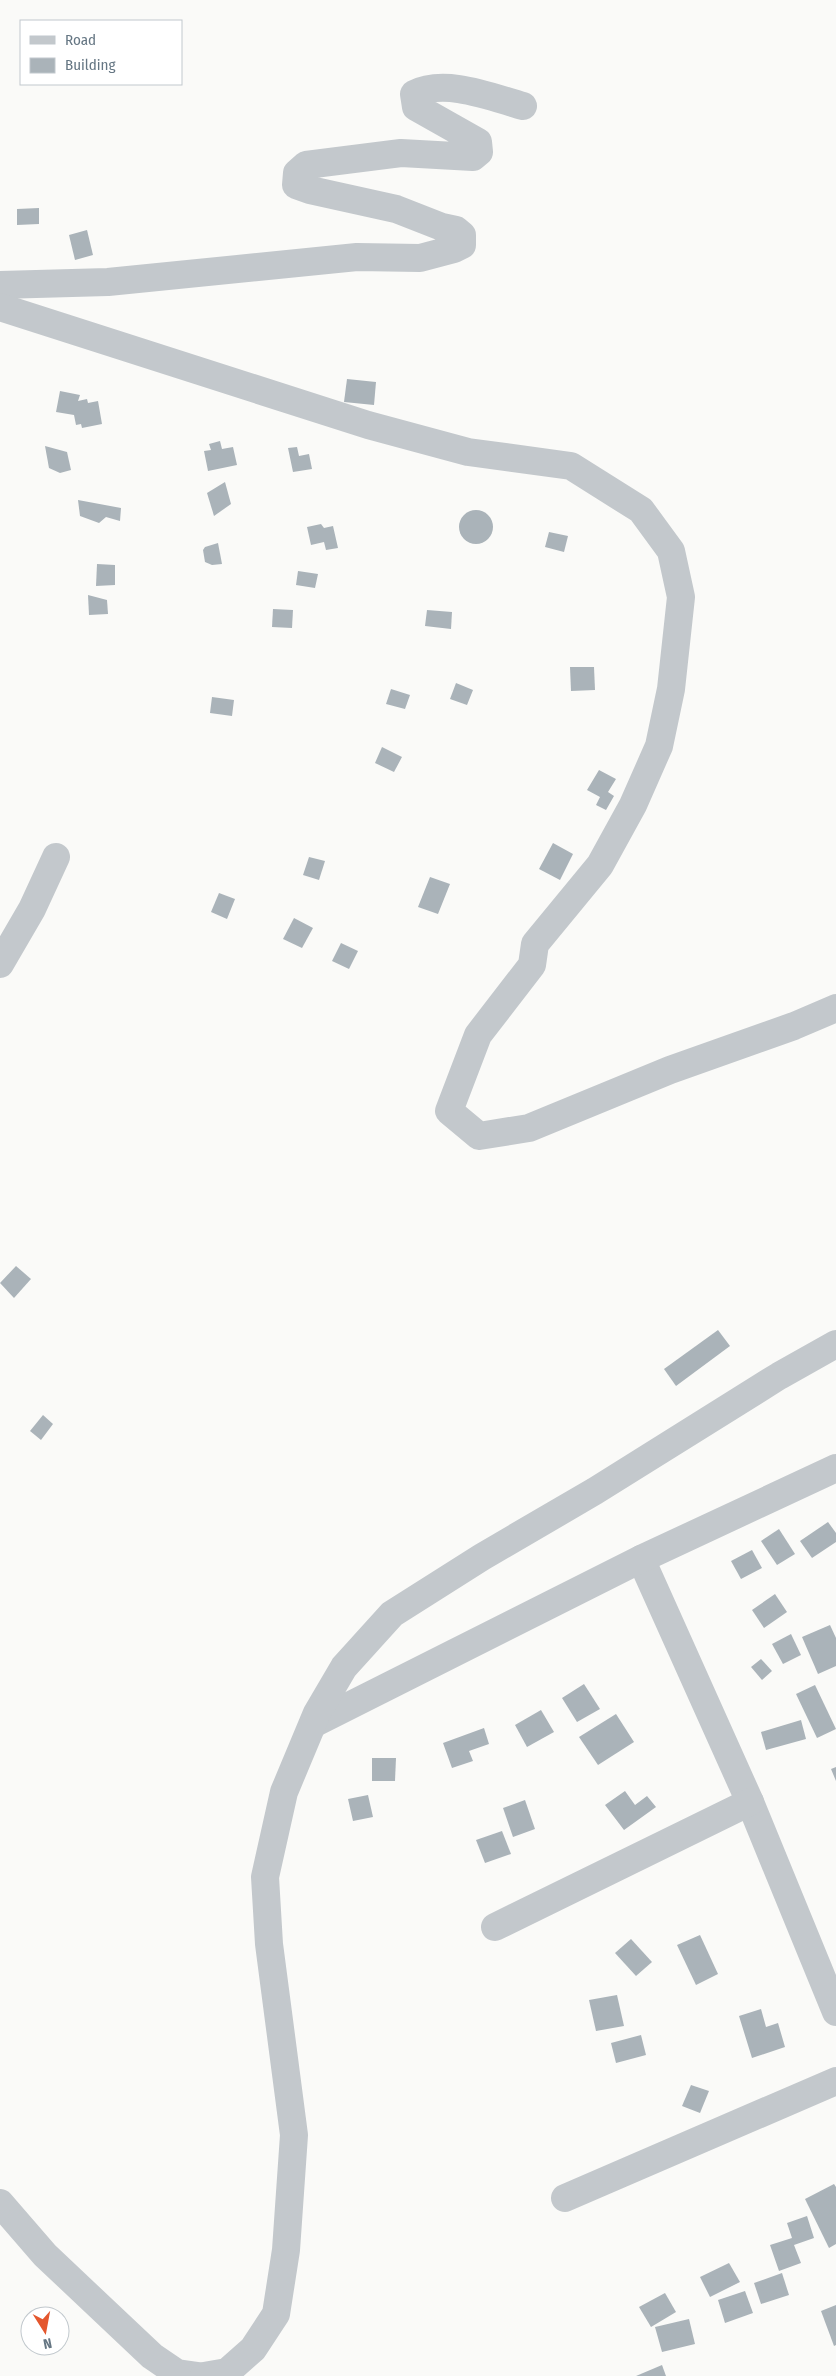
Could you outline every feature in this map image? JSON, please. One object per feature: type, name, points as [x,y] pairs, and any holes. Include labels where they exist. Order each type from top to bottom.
[{"type":"street","points":[[0,285],[108,282],[357,257],[420,258],[454,249],[462,245],[462,235],[456,230],[442,227],[396,209],[303,188],[296,185],[297,173],[306,165],[401,153],[473,157],[479,152],[478,142],[416,107],[414,94],[426,88],[460,90],[523,106]]},
{"type":"street","points":[[0,307],[368,425],[468,452],[571,466],[641,510],[671,551],[681,597],[671,689],[659,746],[634,805],[600,865],[535,944],[532,965],[478,1035],[449,1111],[479,1136],[529,1128],[670,1070],[794,1026],[836,1008]]},
{"type":"street","points":[[0,964],[32,909],[56,858]]},
{"type":"street","points":[[204,2376],[227,2372],[253,2349],[276,2314],[286,2250],[294,2135],[269,1944],[266,1877],[284,1792],[313,1724],[344,1667],[392,1614],[779,1376],[836,1344]]},
{"type":"street","points":[[313,1724],[641,1559],[836,1468]]},
{"type":"street","points":[[641,1559],[750,1802],[836,2012]]},
{"type":"street","points":[[495,1927],[750,1802]]},
{"type":"street","points":[[566,2198],[836,2081]]},
{"type":"street","points":[[0,2203],[45,2255],[152,2356],[177,2373],[198,2376]]},
{"type":"building","points":[[39,208],[39,224],[17,225],[17,209]]},
{"type":"building","points":[[87,230],[93,255],[75,260],[69,235]]},
{"type":"building","points":[[347,379],[376,382],[374,405],[344,402]]},
{"type":"building","points":[[60,391],[80,395],[78,401],[87,399],[88,403],[98,401],[102,424],[82,428],[81,424],[76,425],[74,415],[56,412]]},
{"type":"building","points":[[220,441],[222,449],[233,447],[237,465],[208,471],[204,451],[211,450],[209,444]]},
{"type":"building","points":[[45,446],[67,452],[71,470],[60,473],[49,468]]},
{"type":"building","points":[[297,447],[299,456],[309,454],[312,469],[293,472],[288,448]]},
{"type":"building","points":[[225,482],[231,504],[214,516],[207,493]]},
{"type":"building","points":[[78,500],[121,508],[120,521],[106,517],[99,523],[80,516]]},
{"type":"building","points":[[476,510],[483,511],[488,515],[492,520],[492,534],[488,539],[483,543],[476,544],[469,543],[464,539],[460,534],[459,527],[460,520],[464,515],[469,511]]},
{"type":"building","points":[[321,524],[324,528],[333,526],[338,548],[326,550],[324,542],[311,545],[307,527]]},
{"type":"building","points":[[549,532],[568,536],[564,552],[545,547]]},
{"type":"building","points":[[218,543],[222,564],[212,565],[205,562],[203,550],[205,547]]},
{"type":"building","points":[[97,564],[115,565],[115,585],[96,586]]},
{"type":"building","points":[[298,571],[318,574],[315,588],[296,585]]},
{"type":"building","points":[[88,595],[107,600],[108,614],[89,615]]},
{"type":"building","points":[[273,609],[293,610],[292,628],[272,627]]},
{"type":"building","points":[[427,610],[452,612],[451,629],[425,626]]},
{"type":"building","points":[[570,667],[594,667],[595,690],[571,691]]},
{"type":"building","points":[[456,683],[473,690],[467,705],[450,699]]},
{"type":"building","points":[[391,689],[410,695],[405,709],[386,704]]},
{"type":"building","points":[[212,697],[234,700],[232,716],[210,713]]},
{"type":"building","points":[[382,747],[402,757],[394,772],[375,763]]},
{"type":"building","points":[[599,770],[616,779],[608,792],[614,796],[606,810],[596,805],[600,797],[587,790]]},
{"type":"building","points":[[553,843],[573,854],[560,880],[539,869]]},
{"type":"building","points":[[309,857],[325,861],[319,880],[303,875]]},
{"type":"building","points":[[430,877],[450,884],[438,914],[418,907]]},
{"type":"building","points":[[219,893],[235,899],[227,919],[211,912]]},
{"type":"building","points":[[294,918],[313,928],[302,948],[283,939]]},
{"type":"building","points":[[341,943],[358,951],[349,969],[332,961]]},
{"type":"building","points":[[16,1266],[31,1279],[14,1298],[0,1283]]},
{"type":"building","points":[[718,1330],[730,1346],[676,1386],[664,1369]]},
{"type":"building","points":[[43,1415],[53,1424],[41,1440],[30,1431]]},
{"type":"building","points":[[828,1522],[836,1533],[836,1542],[812,1558],[800,1541]]},
{"type":"building","points":[[779,1529],[795,1554],[777,1565],[761,1541]]},
{"type":"building","points":[[752,1550],[762,1568],[741,1579],[731,1561]]},
{"type":"building","points":[[775,1594],[787,1612],[764,1628],[752,1610]]},
{"type":"building","points":[[830,1625],[836,1638],[836,1666],[818,1674],[802,1637]]},
{"type":"building","points":[[791,1634],[801,1655],[783,1664],[772,1644]]},
{"type":"building","points":[[761,1659],[772,1671],[762,1680],[751,1667]]},
{"type":"building","points":[[584,1684],[600,1709],[577,1722],[562,1698]]},
{"type":"building","points":[[815,1685],[836,1729],[817,1738],[796,1694]]},
{"type":"building","points":[[541,1710],[554,1732],[527,1747],[515,1725]]},
{"type":"building","points":[[616,1714],[634,1742],[598,1765],[579,1737]]},
{"type":"building","points":[[801,1720],[806,1739],[766,1750],[761,1732]]},
{"type":"building","points":[[484,1728],[489,1744],[469,1751],[473,1761],[452,1768],[443,1743]]},
{"type":"building","points":[[372,1758],[396,1758],[395,1781],[372,1781]]},
{"type":"building","points":[[836,1767],[836,1781],[831,1769]]},
{"type":"building","points":[[625,1791],[635,1805],[647,1796],[656,1807],[624,1830],[605,1805]]},
{"type":"building","points":[[368,1795],[373,1817],[353,1821],[348,1799]]},
{"type":"building","points":[[525,1800],[535,1829],[513,1837],[503,1808]]},
{"type":"building","points":[[502,1831],[511,1854],[485,1863],[476,1840]]},
{"type":"building","points":[[700,1935],[718,1974],[696,1985],[677,1945]]},
{"type":"building","points":[[631,1939],[652,1962],[636,1976],[615,1953]]},
{"type":"building","points":[[617,1995],[624,2026],[596,2031],[589,2000]]},
{"type":"building","points":[[761,2009],[766,2027],[778,2023],[785,2047],[752,2058],[739,2016]]},
{"type":"building","points":[[641,2035],[646,2055],[616,2063],[611,2043]]},
{"type":"building","points":[[691,2085],[709,2091],[700,2113],[682,2106]]},
{"type":"building","points":[[834,2184],[836,2187],[836,2244],[829,2248],[805,2199]]},
{"type":"building","points":[[807,2216],[814,2238],[794,2245],[801,2263],[779,2271],[770,2245],[792,2238],[787,2223]]},
{"type":"building","points":[[729,2263],[740,2282],[710,2297],[700,2277]]},
{"type":"building","points":[[782,2273],[789,2295],[761,2304],[754,2283]]},
{"type":"building","points":[[745,2291],[753,2313],[725,2323],[718,2300]]},
{"type":"building","points":[[665,2293],[676,2312],[651,2327],[639,2307]]},
{"type":"building","points":[[836,2305],[836,2345],[834,2346],[821,2311]]},
{"type":"building","points":[[689,2319],[695,2344],[662,2352],[655,2327]]},
{"type":"building","points":[[662,2365],[666,2376],[636,2376]]}]
